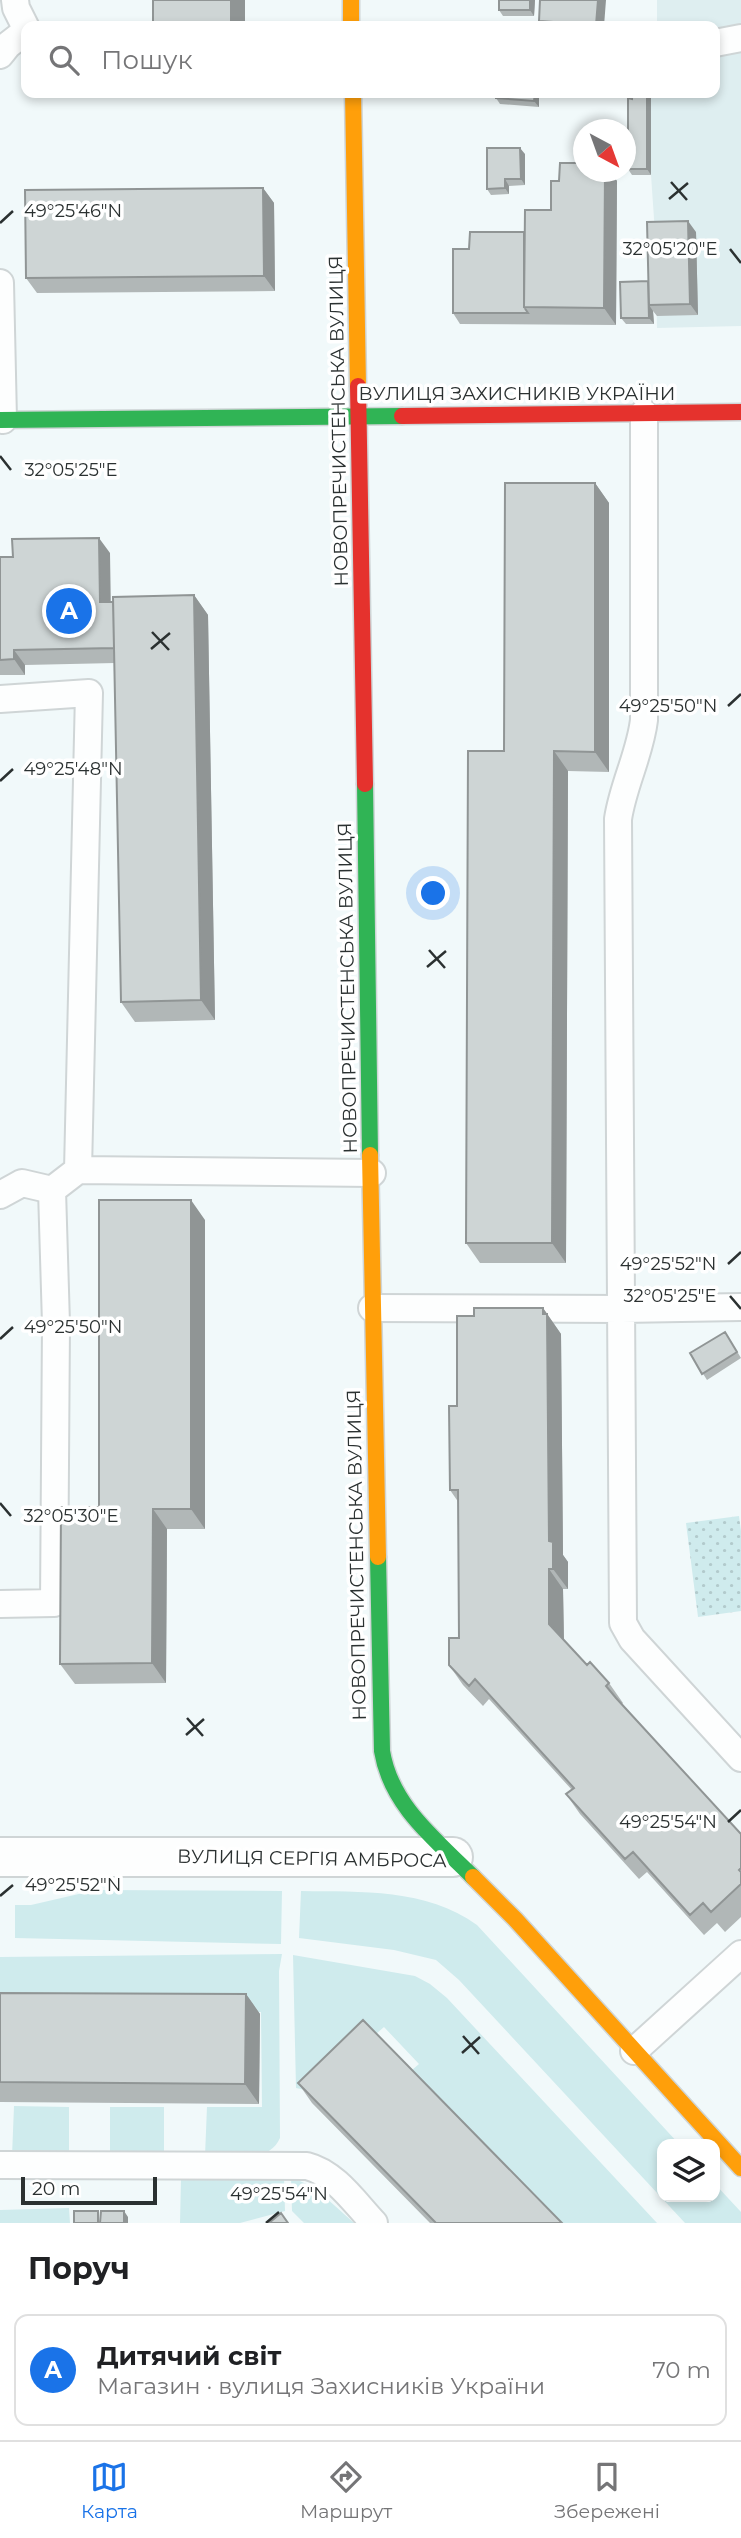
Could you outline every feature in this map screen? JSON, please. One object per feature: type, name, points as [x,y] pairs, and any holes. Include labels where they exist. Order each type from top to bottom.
[{"type":"street","points":[[351,0],[351,21]]},
{"type":"street","name":"НОВОПРЕЧИСТЕНСЬКА ВУЛИЦЯ","points":[[353,98],[361,415],[360,516],[372,1308],[382,1751],[385,1770],[400,1800],[410,1814],[453,1857]]},
{"type":"street","name":"ВУЛИЦЯ ЗАХИСНИКІВ УКРАЇНИ","points":[[2,420],[741,412]]},
{"type":"street","name":"ВУЛИЦЯ СЕРГІЯ АМБРОСА","points":[[0,1857],[453,1857],[515,1919],[741,2168]]},
{"type":"lane","points":[[15,0],[22,21]]},
{"type":"lane","points":[[0,55],[21,33]]},
{"type":"lane","points":[[720,42],[741,38]]},
{"type":"lane","points":[[0,283],[2,420]]},
{"type":"lane","points":[[644,413],[644,720],[642,736],[618,819],[623,1623],[632,1639],[741,1758]]},
{"type":"lane","points":[[0,699],[89,693],[78,1170]]},
{"type":"lane","points":[[52,1190],[78,1170],[372,1173]]},
{"type":"lane","points":[[0,1195],[22,1183],[52,1190]]},
{"type":"lane","points":[[0,1604],[54,1604],[56,1324],[52,1190]]},
{"type":"lane","points":[[372,1308],[738,1308]]},
{"type":"lane","points":[[634,2051],[741,1954]]},
{"type":"lane","points":[[0,2165],[307,2166],[319,2169],[329,2176],[374,2223]]},
{"type":"shaded area","points":[[657,0],[741,0],[741,326],[657,328],[651,98],[720,98],[720,21],[657,21]]},
{"type":"shaded area","points":[[739,1516],[741,1611],[698,1617],[686,1523]]},
{"type":"shaded area","points":[[96,1890],[282,1891],[281,1944],[15,1938],[15,1905],[31,1905]]},
{"type":"shaded area","points":[[301,1891],[370,1892],[415,1898],[457,1913],[477,1925],[674,2139],[657,2139],[657,2193],[459,1980],[436,1960],[394,1950],[299,1938]]},
{"type":"shaded area","points":[[282,1954],[279,1971],[280,2138],[267,2152],[248,2157],[205,2156],[207,2107],[262,2107],[261,2012],[0,2009],[0,1957]]},
{"type":"shaded area","points":[[293,1955],[415,1976],[430,1984],[447,1998],[657,2223],[562,2223],[412,2070],[419,2064],[384,2027],[310,2091],[296,2088]]},
{"type":"shaded area","points":[[14,2106],[69,2107],[69,2155],[12,2156]]},
{"type":"shaded area","points":[[110,2107],[164,2107],[164,2155],[110,2155]]},
{"type":"shaded area","points":[[284,2176],[285,2211],[240,2223],[180,2223],[181,2179]]},
{"type":"shaded area","points":[[291,2177],[315,2188],[354,2223],[304,2223],[292,2211]]},
{"type":"shaded area","points":[[720,2189],[741,2212],[741,2223],[685,2223],[665,2202],[720,2202]]},
{"type":"shaded area","points":[[69,2208],[70,2223],[0,2223],[0,2210]]},
{"type":"building","points":[[153,0],[231,0],[231,21],[153,21]]},
{"type":"building","points":[[499,0],[530,0],[530,10],[499,10]]},
{"type":"building","points":[[540,0],[598,0],[596,21],[539,21]]},
{"type":"building","points":[[496,98],[534,98],[534,101]]},
{"type":"building","points":[[628,98],[647,98],[647,169],[636,169],[636,119],[628,119]]},
{"type":"building","points":[[487,148],[520,148],[521,179],[505,179],[505,188],[487,189]]},
{"type":"building","points":[[560,163],[573,163],[573,182],[605,182],[604,308],[524,307],[525,210],[551,210],[551,181],[559,181]]},
{"type":"building","points":[[263,188],[264,276],[26,278],[25,190]]},
{"type":"building","points":[[688,221],[690,304],[649,305],[647,222]]},
{"type":"building","points":[[470,232],[524,232],[524,307],[528,313],[453,313],[453,249],[469,249]]},
{"type":"building","points":[[648,281],[649,318],[621,318],[620,282]]},
{"type":"building","points":[[505,483],[595,483],[595,752],[554,751],[552,1243],[466,1243],[468,751],[504,751]]},
{"type":"building","points":[[99,538],[100,602],[113,602],[114,648],[14,650],[14,659],[0,660],[0,557],[13,557],[12,539]]},
{"type":"building","points":[[194,595],[201,1000],[121,1002],[113,597]]},
{"type":"building","points":[[99,1200],[191,1200],[191,1509],[153,1509],[152,1663],[60,1664],[61,1507],[99,1507]]},
{"type":"building","points":[[474,1308],[543,1308],[543,1314],[547,1314],[549,1541],[553,1542],[553,1569],[549,1569],[549,1624],[587,1665],[590,1662],[609,1683],[606,1686],[616,1698],[741,1834],[741,1884],[711,1912],[703,1903],[690,1915],[633,1852],[625,1859],[566,1794],[574,1788],[475,1679],[469,1686],[449,1665],[449,1638],[459,1638],[458,1490],[450,1490],[449,1406],[457,1406],[457,1316],[474,1316]]},
{"type":"building","points":[[725,1332],[737,1352],[702,1374],[690,1353]]},
{"type":"building","points":[[0,1993],[246,1994],[245,2084],[0,2082]]},
{"type":"building","points":[[363,2020],[562,2223],[436,2223],[298,2083]]},
{"type":"building","points":[[74,2211],[98,2211],[98,2223],[74,2223]]},
{"type":"building","points":[[101,2211],[124,2211],[124,2223],[100,2223]]},
{"type":"building","points":[[281,2213],[288,2223],[269,2223]]},
{"type":"traffic: fast","points":[[0,420],[402,416]]},
{"type":"traffic: fast","points":[[365,784],[370,1155]]},
{"type":"traffic: fast","points":[[378,1557],[382,1751],[387,1771],[395,1789],[417,1821],[473,1877]]},
{"type":"traffic: slow","points":[[351,0],[351,21]]},
{"type":"traffic: slow","points":[[353,98],[358,386]]},
{"type":"traffic: slow","points":[[370,1155],[378,1557]]},
{"type":"traffic: slow","points":[[473,1877],[515,1919],[741,2168]]},
{"type":"traffic: jam","points":[[358,386],[365,784]]},
{"type":"traffic: jam","points":[[402,416],[741,412]]},
{"type":"place","name":"Дитячий світ","points":[[69,611]]}]
